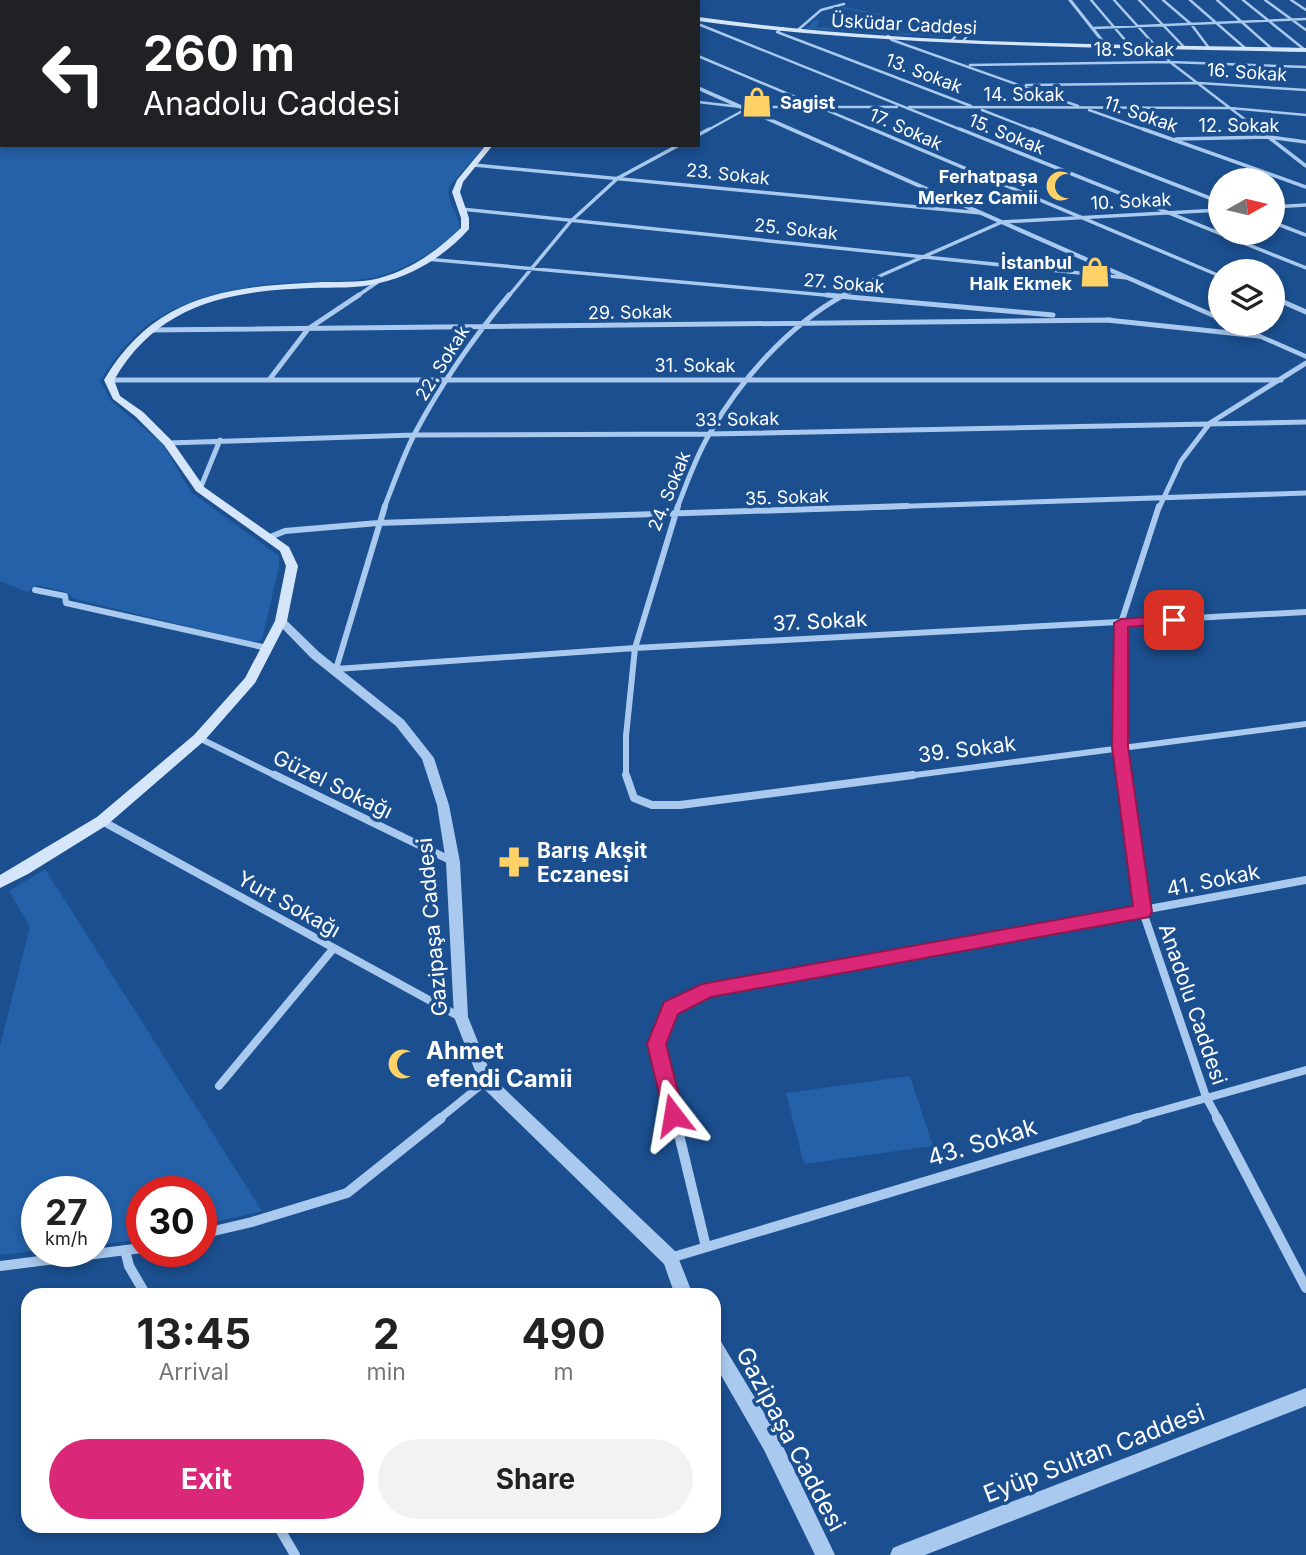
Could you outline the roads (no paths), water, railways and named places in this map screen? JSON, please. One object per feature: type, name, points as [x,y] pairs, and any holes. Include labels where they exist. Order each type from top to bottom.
[{"type":"main road","name":"Üsküdar Caddesi","points":[[700,20],[780,29],[952,39]]},
{"type":"main road","name":"Üsküdar Caddesi","points":[[780,29],[1108,47],[1306,50]]},
{"type":"main road","points":[[0,882],[102,821],[199,738],[250,680],[281,621],[292,566],[285,549],[200,489],[168,443],[139,414],[116,397],[109,380],[127,350],[148,330],[202,301],[268,287],[379,281],[426,259],[452,242],[465,229],[456,192],[474,164],[489,147]]},
{"type":"street","points":[[1070,0],[1108,47]]},
{"type":"street","points":[[1091,0],[1131,47]]},
{"type":"street","points":[[1114,0],[1170,62],[1306,166]]},
{"type":"street","points":[[1139,0],[1185,48]]},
{"type":"street","points":[[1163,0],[1191,24],[1209,48]]},
{"type":"street","points":[[1190,0],[1245,48]]},
{"type":"street","points":[[1217,0],[1270,48]]},
{"type":"street","points":[[1242,0],[1306,50]]},
{"type":"street","points":[[1265,0],[1306,30]]},
{"type":"street","points":[[1291,0],[1306,10]]},
{"type":"street","points":[[799,29],[821,10],[844,4]]},
{"type":"street","points":[[1094,28],[1306,19]]},
{"type":"street","name":"15. Sokak","points":[[700,21],[903,107],[1306,268]]},
{"type":"street","points":[[952,39],[964,27]]},
{"type":"street","name":"13. Sokak","points":[[780,29],[776,32],[1208,197]]},
{"type":"street","points":[[963,40],[973,29]]},
{"type":"street","name":"11. Sokak","points":[[888,36],[892,40],[1306,187]]},
{"type":"street","name":"17. Sokak","points":[[700,57],[1208,270]]},
{"type":"street","name":"18. Sokak","points":[[963,65],[1170,62],[1306,67]]},
{"type":"street","name":"16. Sokak","points":[[1018,85],[1199,83],[1306,90]]},
{"type":"street","points":[[700,89],[1208,314]]},
{"type":"street","name":"14. Sokak","points":[[700,102],[744,108],[1230,108],[1306,115]]},
{"type":"street","points":[[700,134],[744,108]]},
{"type":"street","name":"12. Sokak","points":[[1172,139],[1269,137],[1306,142]]},
{"type":"street","name":"22. Sokak","points":[[336,669],[378,523],[414,435],[446,380],[482,327],[571,220],[618,178],[674,147]]},
{"type":"street","name":"23. Sokak","points":[[474,164],[981,213]]},
{"type":"street","points":[[1285,206],[1306,205]]},
{"type":"street","name":"25. Sokak","points":[[461,209],[1128,278]]},
{"type":"street","name":"10. Sokak","points":[[1002,222],[1208,210]]},
{"type":"street","name":"24. Sokak","points":[[634,798],[626,776],[626,736],[635,648],[674,514],[709,433],[747,379],[800,324],[840,297],[923,256],[1002,222]]},
{"type":"street","points":[[1285,227],[1306,235]]},
{"type":"street","name":"27. Sokak","points":[[426,259],[1208,330]]},
{"type":"street","points":[[268,380],[308,329],[379,281]]},
{"type":"street","points":[[1285,303],[1306,312]]},
{"type":"street","name":"29. Sokak","points":[[148,330],[1111,320]]},
{"type":"street","points":[[1259,336],[1306,357]]},
{"type":"street","name":"Anadolu Caddesi","points":[[1306,363],[1210,423],[1181,461],[1162,498],[1121,623],[1120,747],[1143,912],[1206,1097],[1306,1288]]},
{"type":"street","name":"31. Sokak","points":[[109,380],[1281,380]]},
{"type":"street","name":"33. Sokak","points":[[168,443],[414,435],[709,433],[1306,422]]},
{"type":"street","points":[[200,489],[220,440]]},
{"type":"street","name":"35. Sokak","points":[[270,537],[285,531],[378,523],[1306,493]]},
{"type":"street","points":[[35,590],[65,596],[66,603],[267,648]]},
{"type":"street","name":"37. Sokak","points":[[336,669],[635,648],[1306,612]]},
{"type":"street","name":"Gazipaşa Caddesi","points":[[281,621],[315,655],[336,669],[400,723],[428,758],[443,805],[453,862],[461,1017],[486,1081],[670,1258],[681,1288]]},
{"type":"street","name":"39. Sokak","points":[[634,798],[652,805],[680,805],[1306,724]]},
{"type":"street","name":"Güzel Sokağı","points":[[199,738],[453,862]]},
{"type":"street","name":"Yurt Sokağı","points":[[102,821],[461,1017]]},
{"type":"street","name":"41. Sokak","points":[[706,1247],[657,1044],[670,1008],[708,990],[1306,880]]},
{"type":"street","points":[[219,1086],[333,949]]},
{"type":"street","name":"43. Sokak","points":[[670,1258],[1206,1097],[1306,1070]]},
{"type":"street","points":[[217,1230],[347,1194],[486,1081]]},
{"type":"street","points":[[0,1266],[125,1250],[129,1266],[142,1288]]},
{"type":"street","name":"Gazipaşa Caddesi","points":[[721,1358],[771,1443],[825,1555]]},
{"type":"street","name":"Eyüp Sultan Caddesi","points":[[900,1555],[1306,1397]]},
{"type":"street","points":[[282,1533],[295,1555]]},
{"type":"place","name":"Sagist","points":[[757,102]]},
{"type":"place","name":"Ferhatpaşa Merkez Camii","points":[[1061,186]]},
{"type":"place","name":"İstanbul Halk Ekmek","points":[[1095,272]]},
{"type":"place","name":"Barış Akşit Eczanesi","points":[[514,862]]},
{"type":"place","name":"Ahmet efendi Camii","points":[[403,1064]]}]
